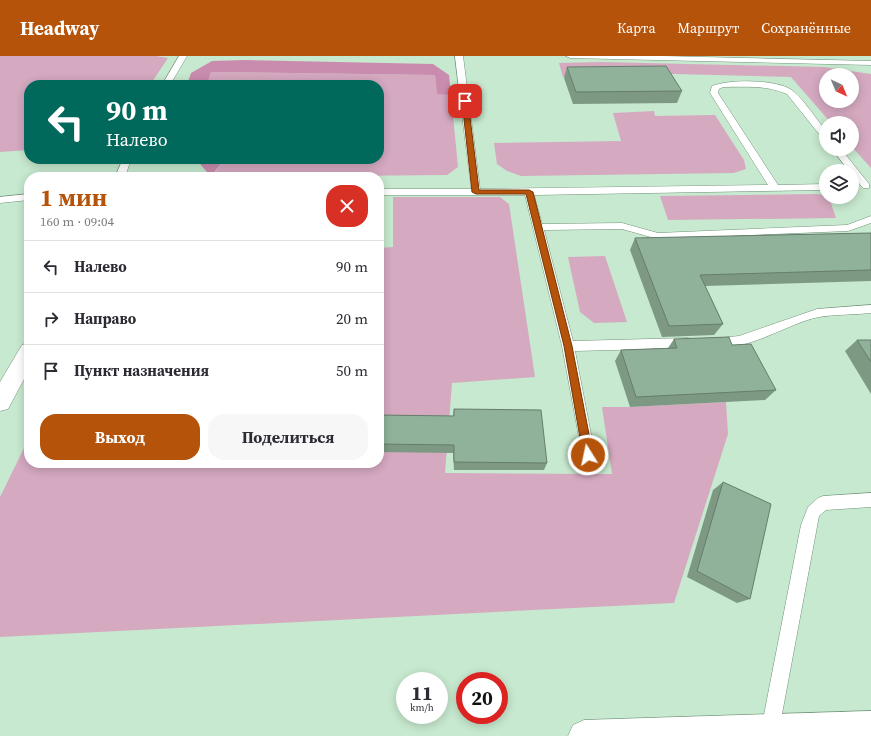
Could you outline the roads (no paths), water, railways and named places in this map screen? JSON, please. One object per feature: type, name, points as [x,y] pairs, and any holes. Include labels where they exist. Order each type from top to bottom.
[{"type":"main road","points":[[0,402],[24,360]]},
{"type":"main road","points":[[584,736],[709,734],[770,730],[837,732],[871,727]]},
{"type":"lane","points":[[169,80],[183,56]]},
{"type":"lane","points":[[459,56],[476,192]]},
{"type":"lane","points":[[570,56],[871,63]]},
{"type":"lane","points":[[775,188],[714,94],[715,88],[722,85],[771,85],[782,88],[790,92],[819,128]]},
{"type":"lane","points":[[842,156],[868,186]]},
{"type":"lane","points":[[384,192],[529,192],[819,187]]},
{"type":"lane","points":[[529,192],[568,346],[588,455]]},
{"type":"lane","points":[[0,200],[24,198]]},
{"type":"lane","points":[[538,227],[622,226],[658,236],[848,228],[871,219]]},
{"type":"lane","points":[[568,346],[739,341],[817,313],[871,309]]},
{"type":"lane","points":[[770,730],[809,525],[813,512],[823,503],[871,500]]}]
